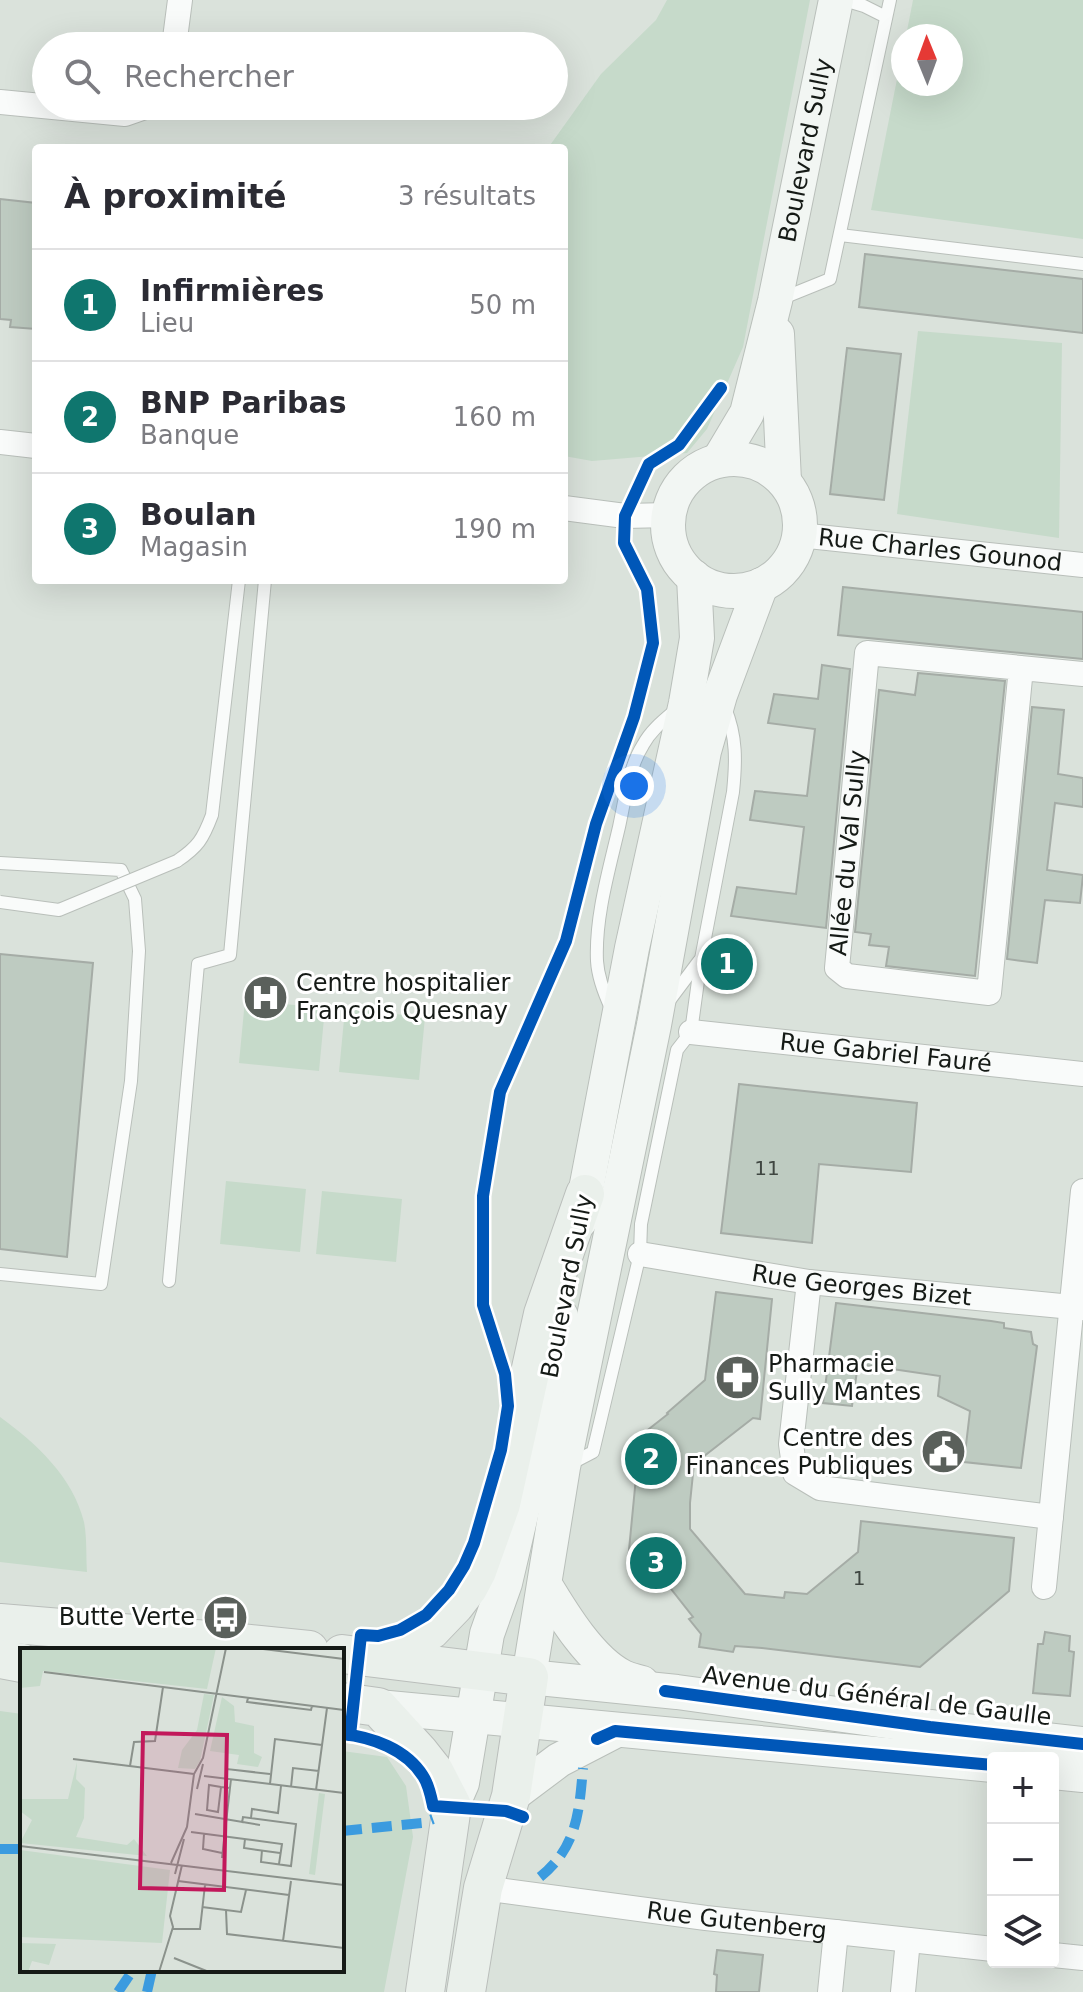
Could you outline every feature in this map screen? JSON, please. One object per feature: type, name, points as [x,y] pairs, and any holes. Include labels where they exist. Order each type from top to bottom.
[{"type":"main road","points":[[389,1658],[431,1630],[455,1605],[477,1571],[501,1504],[543,1314],[585,1194]]},
{"type":"main road","points":[[0,1623],[289,1648]]},
{"type":"main road","points":[[344,1654],[529,1677]]},
{"type":"main road","points":[[0,1659],[20,1663]]},
{"type":"main road","name":"Boulevard Sully","points":[[466,1992],[483,1888],[511,1796],[529,1677]]},
{"type":"main road","points":[[360,1705],[419,1752],[434,1771],[452,1806]]},
{"type":"main road","name":"Boulevard Sully","points":[[425,1992],[452,1806]]},
{"type":"street","points":[[176,32],[180,0]]},
{"type":"street","name":"Boulevard Sully","points":[[775,301],[836,0]]},
{"type":"street","points":[[0,102],[32,105]]},
{"type":"street","points":[[719,460],[747,413],[775,301]]},
{"type":"street","points":[[775,301],[784,481]]},
{"type":"street","points":[[0,442],[32,446]]},
{"type":"street","points":[[736,459],[754,462],[784,481],[794,497],[800,516],[793,555],[780,573],[761,585],[727,590],[710,586],[682,565],[668,533],[674,496],[685,480],[700,468],[719,460],[736,459]]},
{"type":"street","points":[[568,509],[625,516],[669,515]]},
{"type":"street","name":"Rue Charles Gounod","points":[[799,535],[1082,558]]},
{"type":"street","name":"Boulevard Sully","points":[[452,1806],[462,1783],[487,1634],[505,1583],[524,1502],[617,1023],[686,703],[697,638],[694,577]]},
{"type":"street","name":"Boulevard Sully","points":[[529,1677],[563,1467],[654,1025],[704,751],[720,695],[761,585]]},
{"type":"street","name":"Allée du Val Sully","points":[[1021,668],[989,993],[847,976],[837,968],[867,653],[1083,674]]},
{"type":"street","name":"Rue Gabriel Fauré","points":[[691,1032],[1083,1074]]},
{"type":"street","points":[[1044,1587],[1077,1308],[1083,1191]]},
{"type":"street","name":"Rue Georges Bizet","points":[[640,1254],[809,1282],[1077,1308]]},
{"type":"street","points":[[809,1282],[791,1444],[795,1473],[820,1488],[1051,1517]]},
{"type":"street","points":[[545,1585],[569,1625],[608,1666],[622,1677],[665,1691]]},
{"type":"street","name":"Avenue du Général de Gaulle","points":[[529,1677],[665,1691],[1083,1744]]},
{"type":"street","points":[[360,1705],[987,1764]]},
{"type":"street","points":[[511,1796],[559,1760],[615,1731]]},
{"type":"street","points":[[1059,1773],[1083,1775]]},
{"type":"street","name":"Rue Gutenberg","points":[[483,1888],[706,1918],[987,1948]]},
{"type":"street","points":[[830,1992],[836,1932]]},
{"type":"street","points":[[903,1992],[908,1940]]},
{"type":"street","points":[[1059,1956],[1083,1958]]},
{"type":"lane","points":[[844,0],[886,17]]},
{"type":"lane","points":[[775,301],[830,279],[890,0]]},
{"type":"lane","points":[[840,235],[1083,264]]},
{"type":"lane","points":[[0,902],[59,910],[177,861],[194,850],[204,836],[212,815],[239,584]]},
{"type":"lane","points":[[169,1281],[198,964],[230,955],[265,584]]},
{"type":"lane","points":[[563,1467],[593,1452],[640,1254],[641,1224],[677,1050],[691,1032],[736,760],[731,722],[720,695]]},
{"type":"lane","points":[[0,863],[121,870],[135,899],[139,951],[131,1081],[101,1284],[0,1274]]},
{"type":"lane","points":[[654,1025],[701,959]]},
{"type":"green space","points":[[667,0],[810,0],[743,347],[707,429],[687,453],[592,461],[568,457],[568,144],[551,144],[601,74],[656,20]]},
{"type":"green space","points":[[913,0],[1083,0],[1083,239],[871,210],[894,96],[963,96],[963,24],[908,24]]},
{"type":"green space","points":[[918,331],[1062,343],[1059,538],[897,514]]},
{"type":"green space","points":[[245,1000],[325,1008],[319,1071],[239,1063]]},
{"type":"green space","points":[[345,1009],[425,1017],[419,1080],[339,1072]]},
{"type":"green space","points":[[226,1181],[306,1189],[300,1252],[220,1244]]},
{"type":"green space","points":[[322,1191],[402,1199],[396,1262],[316,1254]]},
{"type":"green space","points":[[0,1417],[51,1462],[71,1490],[84,1522],[87,1572],[0,1562]]},
{"type":"green space","points":[[0,1711],[20,1714],[20,1972],[344,1972],[344,1751],[387,1757],[406,1786],[413,1837],[384,1992],[0,1992]]},
{"type":"building","points":[[0,199],[32,203],[32,329],[10,327],[11,320],[0,319]]},
{"type":"building","points":[[865,254],[1083,279],[1083,333],[859,307]]},
{"type":"building","points":[[847,348],[901,354],[884,500],[830,494]]},
{"type":"building","points":[[843,587],[1083,612],[1083,659],[838,635]]},
{"type":"building","points":[[822,665],[850,669],[826,928],[731,916],[737,887],[796,894],[804,827],[750,820],[755,791],[807,796],[815,729],[768,723],[774,694],[818,699]]},
{"type":"building","points":[[918,673],[1005,681],[975,976],[886,966],[889,947],[869,945],[871,934],[855,932],[879,690],[915,695]]},
{"type":"building","points":[[1032,707],[1064,710],[1058,774],[1083,778],[1083,807],[1055,803],[1047,870],[1083,875],[1080,903],[1045,900],[1037,963],[1007,959]]},
{"type":"building","points":[[0,954],[93,963],[67,1257],[0,1249]]},
{"type":"building","points":[[739,1084],[917,1103],[911,1172],[819,1164],[812,1243],[721,1233]]},
{"type":"building","points":[[716,1292],[772,1299],[760,1419],[753,1418],[694,1464],[690,1503],[690,1529],[745,1594],[784,1598],[785,1592],[807,1594],[858,1552],[861,1521],[1014,1538],[1009,1591],[920,1667],[762,1648],[735,1646],[733,1652],[699,1647],[701,1634],[689,1619],[693,1617],[649,1561],[628,1560],[640,1436],[705,1380]]},
{"type":"building","points":[[836,1303],[991,1321],[1004,1323],[1004,1328],[1031,1332],[1033,1344],[1037,1346],[1021,1468],[964,1462],[970,1411],[938,1396],[940,1376],[858,1364],[852,1406],[823,1403]]},
{"type":"building","points":[[1045,1632],[1070,1636],[1069,1651],[1074,1652],[1070,1696],[1033,1693],[1038,1644],[1043,1644]]},
{"type":"building","points":[[717,1950],[763,1955],[759,1992],[716,1992],[717,1975],[714,1974]]},
{"type":"marked path","points":[[540,1877],[562,1854],[569,1841],[580,1800],[583,1768]]},
{"type":"marked path","points":[[344,1831],[422,1823],[433,1819]]},
{"type":"marked path","points":[[0,1849],[20,1849]]},
{"type":"marked path","points":[[118,1992],[132,1972]]},
{"type":"marked path","points":[[147,1992],[152,1972]]},
{"type":"cycle path","points":[[350,1735],[361,1635],[378,1636],[400,1630],[426,1615],[449,1590],[474,1543],[501,1450],[508,1406],[505,1374],[483,1305],[483,1196],[500,1092],[566,941],[596,824],[634,717],[653,643],[647,589],[624,543],[625,516],[649,464],[679,445],[721,388]]},
{"type":"cycle path","points":[[665,1691],[1083,1744]]},
{"type":"cycle path","points":[[597,1739],[615,1731],[987,1764]]},
{"type":"cycle path","points":[[344,1734],[376,1741],[407,1758],[425,1779],[433,1806],[506,1811],[523,1817]]},
{"type":"place","name":"Infirmières","points":[[727,964]]},
{"type":"place","name":"Centre hospitalier François Quesnay","points":[[265,997]]},
{"type":"place","name":"Pharmacie Sully Mantes","points":[[737,1378]]},
{"type":"place","name":"Centre des Finances Publiques","points":[[944,1452]]},
{"type":"place","name":"BNP Paribas","points":[[651,1459]]},
{"type":"place","name":"Boulan","points":[[656,1563]]},
{"type":"place","name":"Butte Verte","points":[[226,1617]]}]
